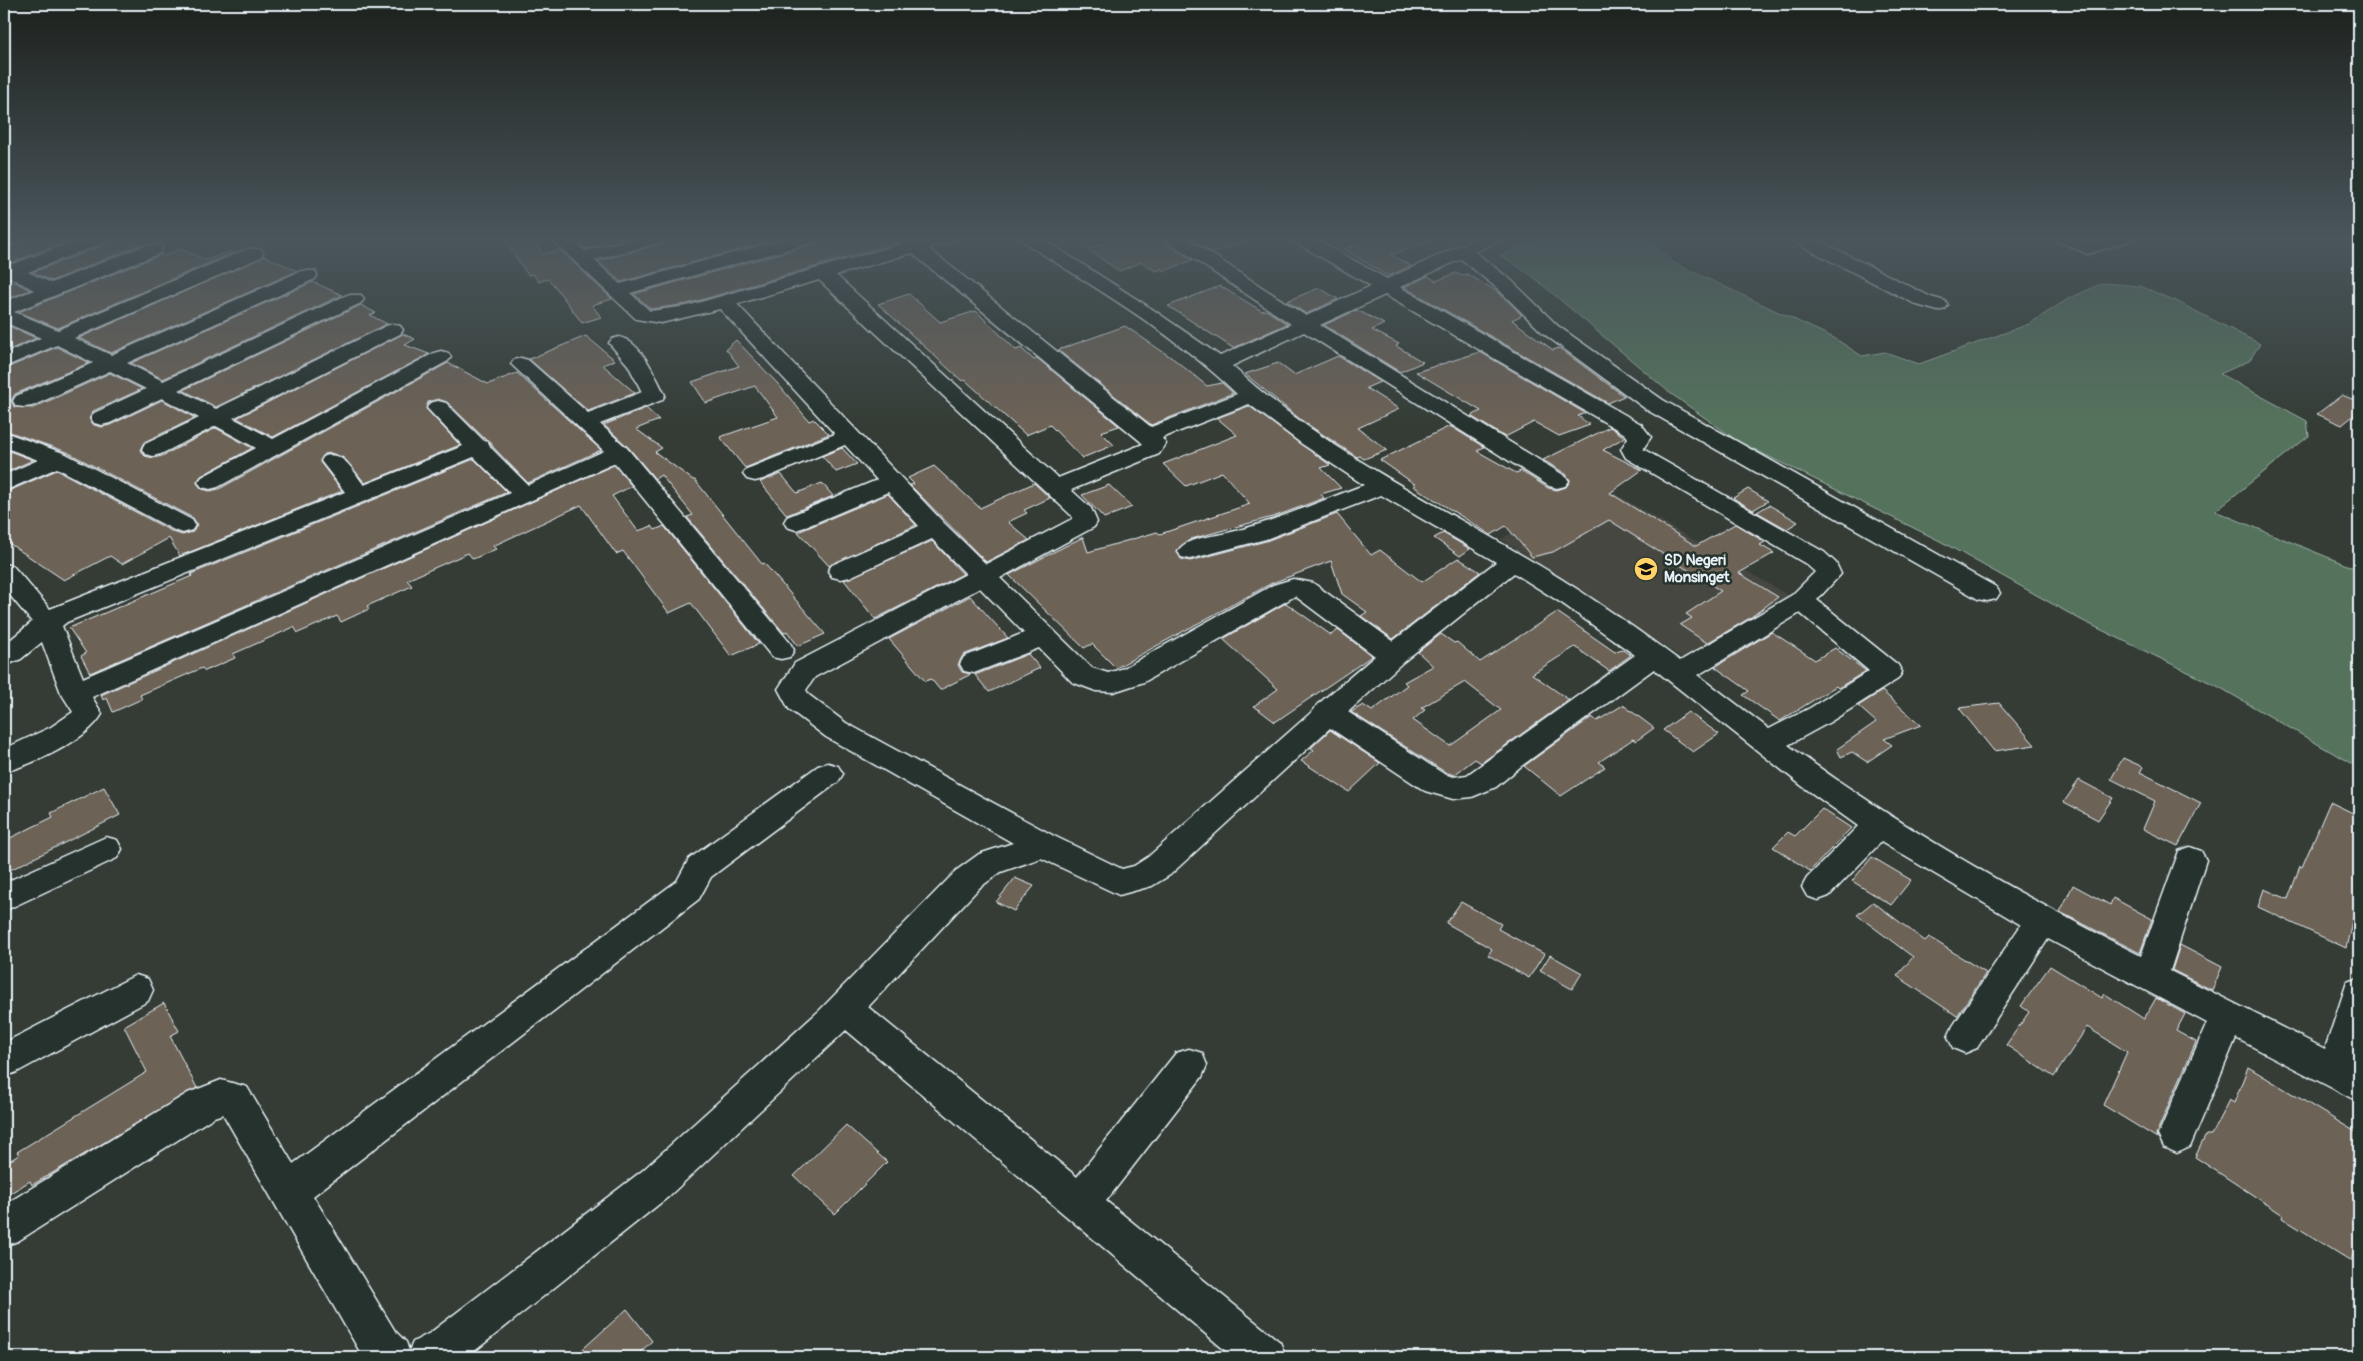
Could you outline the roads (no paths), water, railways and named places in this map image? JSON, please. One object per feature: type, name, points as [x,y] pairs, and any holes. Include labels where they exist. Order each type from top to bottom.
[{"type":"street","points":[[4,309],[25,301]]},
{"type":"street","points":[[4,361],[147,301]]},
{"type":"street","points":[[24,401],[114,363],[252,301]]},
{"type":"street","points":[[102,418],[351,301]]},
{"type":"street","points":[[627,301],[642,315],[648,317],[662,317],[729,301]]},
{"type":"street","points":[[852,301],[1083,514],[1085,522],[805,670],[792,689],[799,702],[836,730],[1040,846],[1119,882],[1146,876],[1295,745],[1327,712],[1393,655],[1514,561]]},
{"type":"street","points":[[981,301],[1148,436],[1155,444],[1151,449],[1055,488]]},
{"type":"street","points":[[1127,301],[1157,320],[1218,365],[1251,396],[1292,427],[1383,486],[1514,561],[1606,620],[1679,674],[1766,744],[1879,824],[1950,869],[2042,921],[2348,1079],[2359,993]]},
{"type":"street","points":[[1269,301],[1557,481]]},
{"type":"street","points":[[1218,365],[1358,301]]},
{"type":"street","points":[[1406,301],[1633,429],[1640,437],[1632,449],[1634,453],[1652,466],[1815,558],[1827,569],[1828,574],[1801,601],[1679,674]]},
{"type":"street","points":[[1521,301],[1551,330],[1655,405],[1987,593]]},
{"type":"street","points":[[1923,301],[1938,305]]},
{"type":"street","points":[[724,302],[935,528],[1082,675],[1098,684],[1114,683],[1134,675],[1282,591],[1293,587],[1304,589],[1318,597],[1393,655]]},
{"type":"street","points":[[4,315],[61,338],[114,363],[273,448]]},
{"type":"street","points":[[153,450],[393,330]]},
{"type":"street","points":[[584,422],[654,395],[637,363],[619,343]]},
{"type":"street","points":[[210,482],[442,357]]},
{"type":"street","points":[[521,364],[619,453],[781,650]]},
{"type":"street","points":[[1148,436],[1251,396]]},
{"type":"street","points":[[438,408],[480,447],[525,495]]},
{"type":"street","points":[[755,474],[849,436]]},
{"type":"street","points":[[4,439],[58,459],[183,525]]},
{"type":"street","points":[[4,656],[20,647],[47,622],[58,616],[480,447]]},
{"type":"street","points":[[75,693],[619,453]]},
{"type":"street","points":[[4,484],[58,459]]},
{"type":"street","points":[[332,461],[360,495]]},
{"type":"street","points":[[796,522],[892,482]]},
{"type":"street","points":[[1190,551],[1206,545],[1257,534],[1383,486]]},
{"type":"street","points":[[841,571],[935,528]]},
{"type":"street","points":[[4,572],[47,622],[75,693],[88,714],[84,720],[69,730],[4,761]]},
{"type":"street","points":[[1766,744],[1820,715],[1888,672],[1801,601]]},
{"type":"street","points":[[974,664],[1044,635]]},
{"type":"street","points":[[1327,712],[1435,783],[1453,788],[1472,786],[1486,779],[1510,758],[1654,656]]},
{"type":"street","points":[[288,1191],[688,890],[700,868],[835,780]]},
{"type":"street","points":[[1818,886],[1879,824]]},
{"type":"street","points":[[441,1354],[655,1184],[844,1008],[968,879],[990,864],[1040,846]]},
{"type":"street","points":[[4,898],[106,848]]},
{"type":"street","points":[[2151,976],[2190,860]]},
{"type":"street","points":[[1965,1037],[2042,921]]},
{"type":"street","points":[[4,1061],[136,990]]},
{"type":"street","points":[[844,1008],[1265,1357]]},
{"type":"street","points":[[2178,1135],[2227,1018]]},
{"type":"street","points":[[1080,1204],[1189,1065]]},
{"type":"street","points":[[4,1227],[201,1105],[214,1098],[226,1096],[234,1099],[380,1346],[391,1357]]},
{"type":"place","name":"SD Negeri Monsinget","points":[[1646,569]]}]
